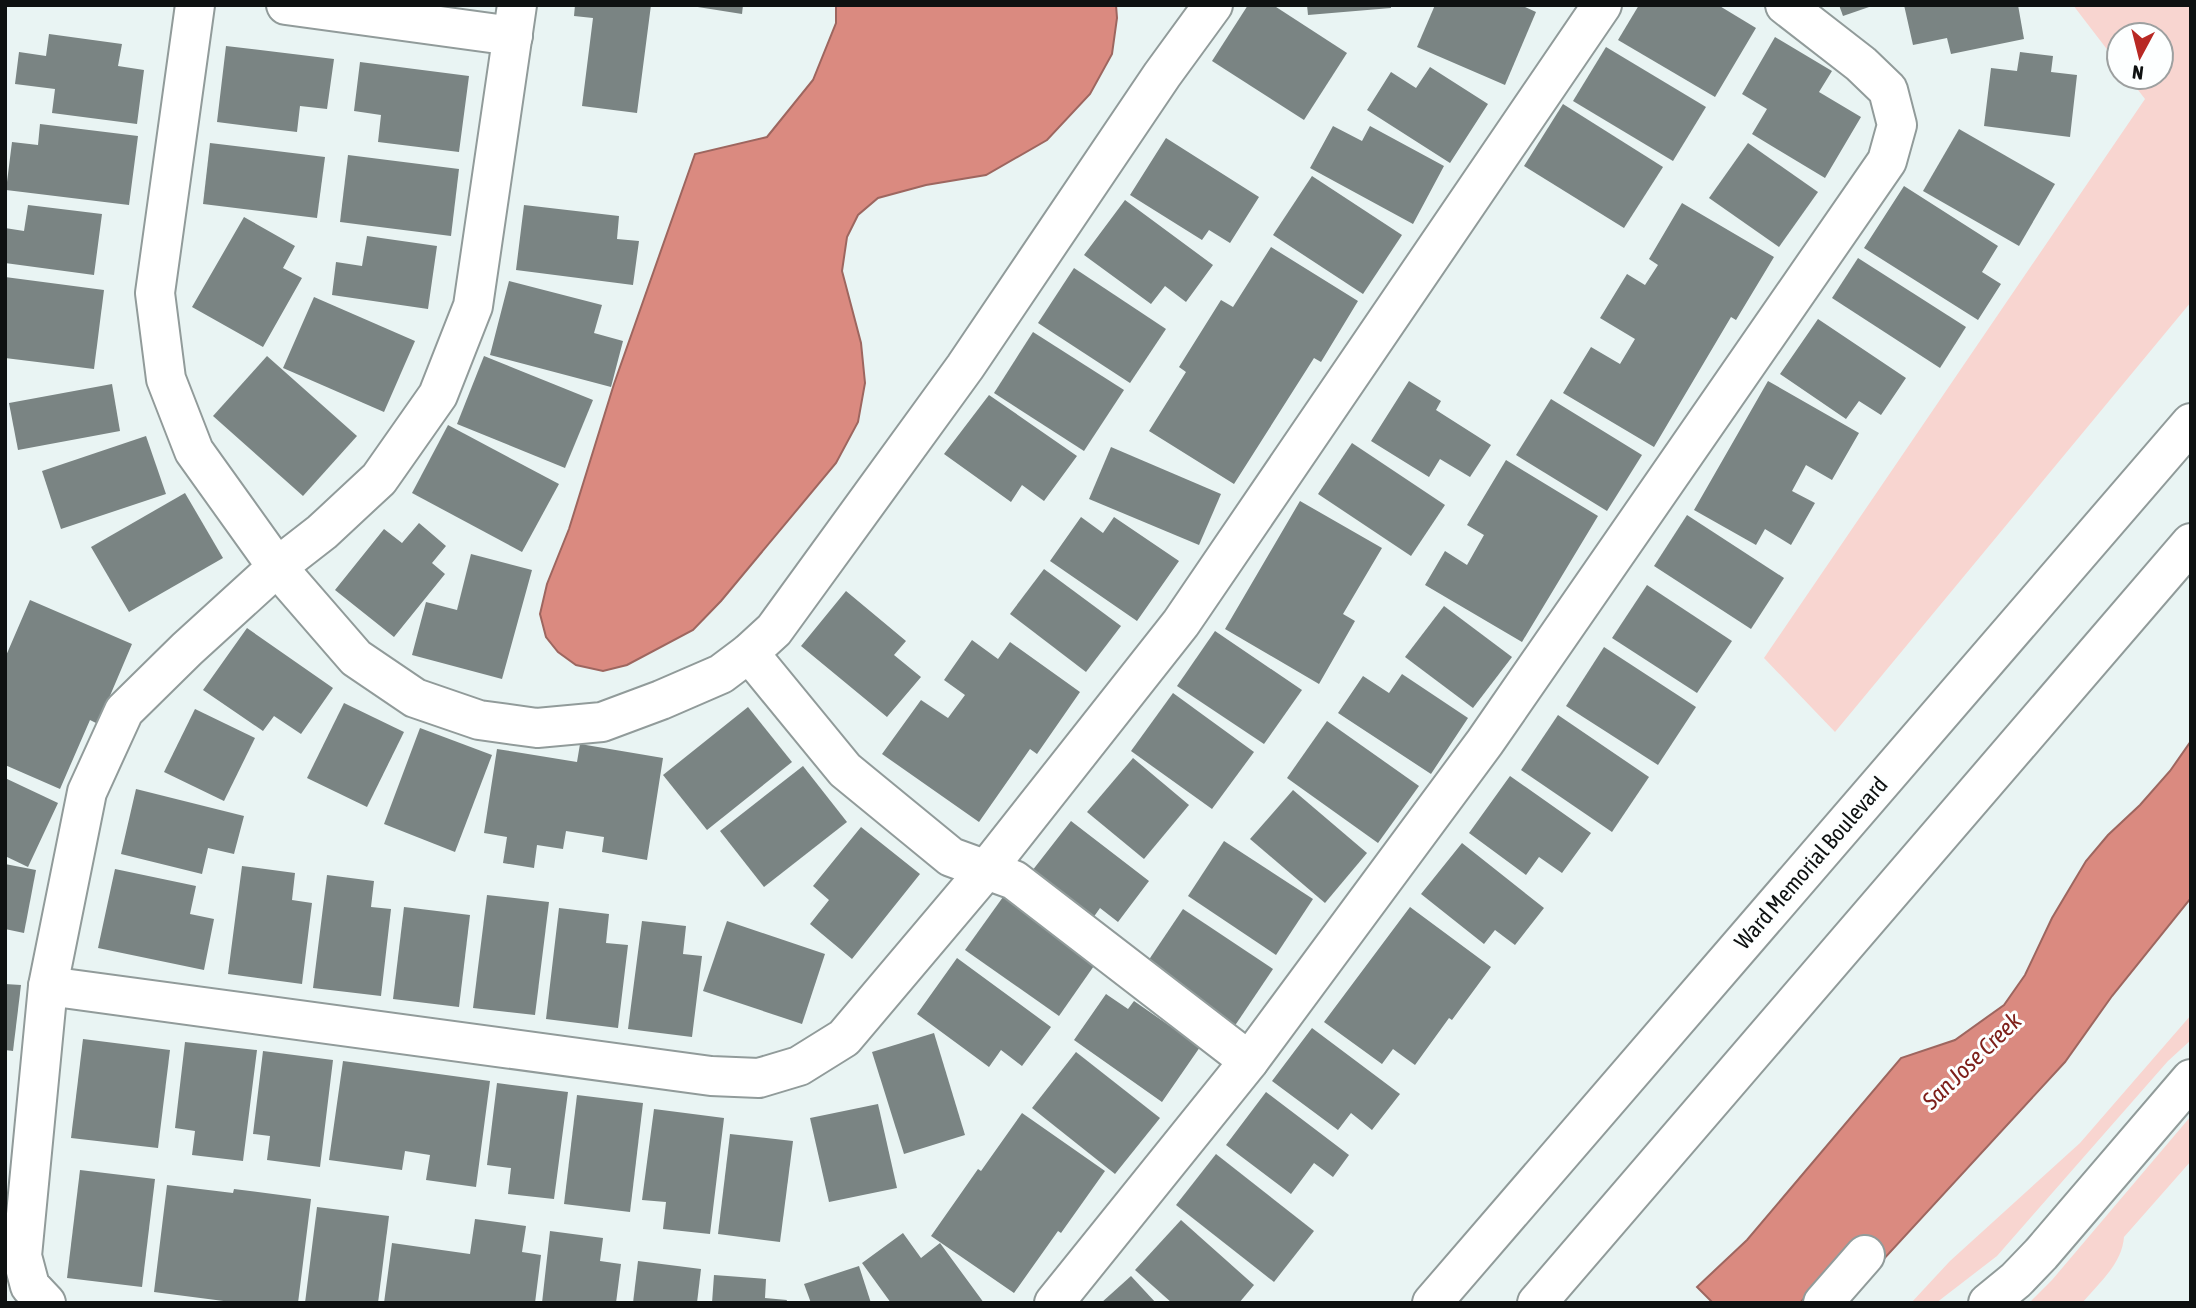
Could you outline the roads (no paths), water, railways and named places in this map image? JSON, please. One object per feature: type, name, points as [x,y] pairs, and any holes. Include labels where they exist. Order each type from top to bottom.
[{"type":"main road","points":[[195,5],[155,293],[166,379],[194,451],[277,567],[356,658],[415,698],[479,720],[537,728],[602,722],[661,700],[721,674],[774,630],[965,367],[1162,75],[1213,5]]},
{"type":"main road","points":[[46,1303],[30,1286],[22,1256],[48,986],[87,792],[124,711],[277,567],[322,532],[380,479],[438,396],[473,306],[515,21],[286,5]]},
{"type":"main road","points":[[48,986],[711,1076],[759,1078],[799,1066],[844,1038],[986,870],[1181,622],[1602,5]]},
{"type":"main road","points":[[1054,1303],[1249,1061],[1486,742],[1887,160],[1897,125],[1888,90],[1861,64],[1785,5]]},
{"type":"main road","name":"Ward Memorial Boulevard","points":[[1432,1303],[2191,423]]},
{"type":"main road","points":[[1537,1303],[2191,543]]},
{"type":"main road","points":[[749,653],[845,770],[951,857],[1014,880],[1249,1061]]},
{"type":"main road","points":[[1989,1303],[2041,1254],[2191,1079]]},
{"type":"main road","points":[[1823,1303],[1865,1255]]},
{"type":"water","points":[[836,5],[1116,5],[1117,18],[1112,54],[1090,94],[1047,140],[986,175],[926,185],[878,198],[858,215],[847,237],[842,271],[861,343],[865,383],[858,422],[836,463],[721,601],[693,630],[627,665],[603,671],[576,665],[558,652],[546,637],[540,614],[547,584],[569,529],[614,384],[695,154],[767,137],[813,80],[836,23]]},
{"type":"water","name":"San Jose Creek","points":[[2191,741],[2191,898],[2112,996],[2065,1062],[1882,1261],[1856,1241],[1800,1303],[1713,1303],[1697,1287],[1747,1240],[1901,1058],[1955,1040],[2004,1005],[2025,975],[2052,918],[2086,861],[2170,771]]}]
